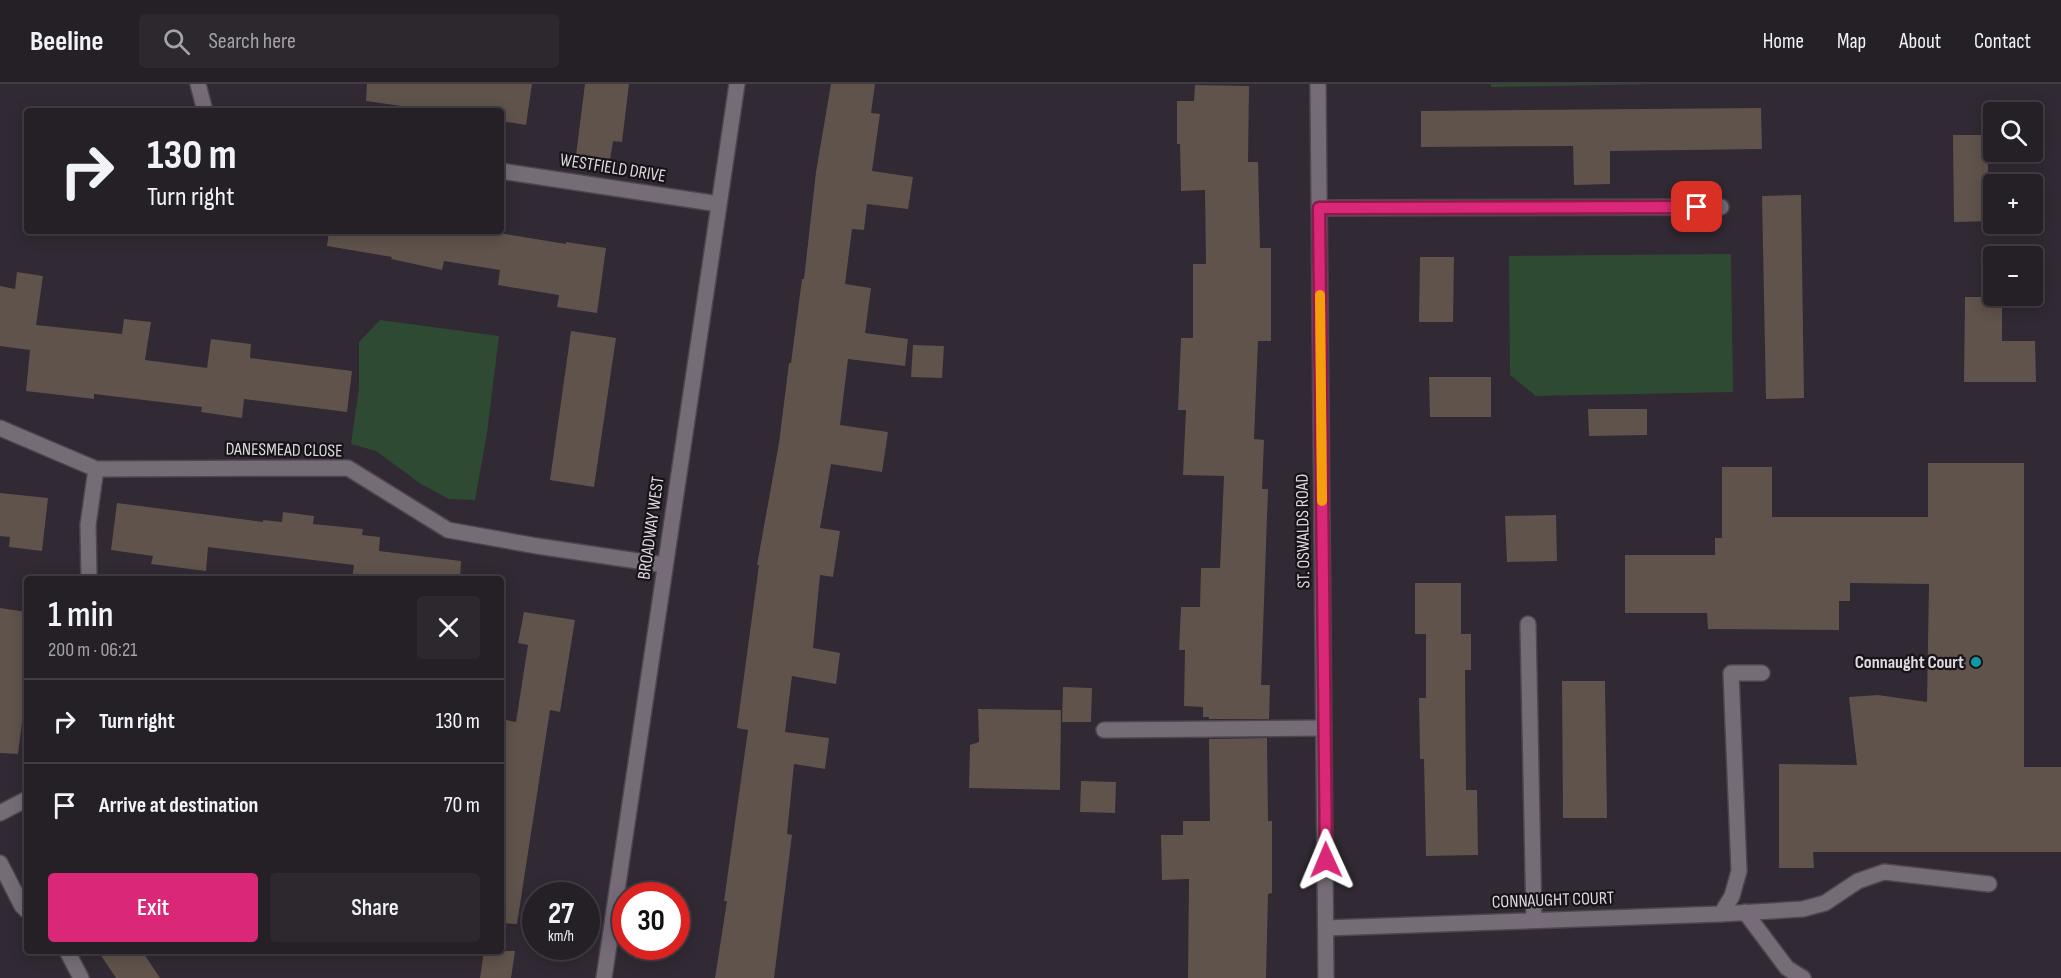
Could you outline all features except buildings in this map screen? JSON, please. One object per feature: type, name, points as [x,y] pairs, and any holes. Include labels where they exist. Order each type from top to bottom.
[{"type":"street","points":[[198,84],[203,108]]},
{"type":"street","name":"BROADWAY WEST","points":[[604,978],[737,84]]},
{"type":"street","name":"ST. OSWALDS ROAD","points":[[1318,84],[1326,978]]},
{"type":"street","name":"WESTFIELD DRIVE","points":[[504,171],[719,204]]},
{"type":"street","points":[[1319,208],[1721,207]]},
{"type":"street","name":"DANESMEAD CLOSE","points":[[0,428],[96,470],[348,468],[448,530],[665,566]]},
{"type":"street","points":[[89,576],[88,525],[96,470]]},
{"type":"street","points":[[1528,624],[1534,920]]},
{"type":"street","points":[[1721,914],[1732,896],[1739,871],[1731,673],[1762,673]]},
{"type":"street","points":[[1104,729],[1324,728]]},
{"type":"street","points":[[0,813],[24,801]]},
{"type":"street","points":[[0,863],[24,908]]},
{"type":"street","name":"CONNAUGHT COURT","points":[[1326,928],[1803,909],[1825,903],[1858,881],[1884,872],[1989,884]]},
{"type":"street","points":[[1746,912],[1787,968],[1803,978]]},
{"type":"street","points":[[69,954],[81,978]]},
{"type":"green space","points":[[1491,84],[1659,84],[1491,87]]},
{"type":"green space","points":[[1731,254],[1733,392],[1536,396],[1510,375],[1509,256]]},
{"type":"green space","points":[[380,320],[499,336],[487,433],[475,500],[449,499],[421,484],[376,451],[351,444],[359,388],[359,342]]},
{"type":"slow traffic","points":[[1320,295],[1322,501]]},
{"type":"place","name":"Connaught Court","points":[[1976,662]]},
{"type":"route","points":[[1326,860],[1319,208],[1697,207]]}]
